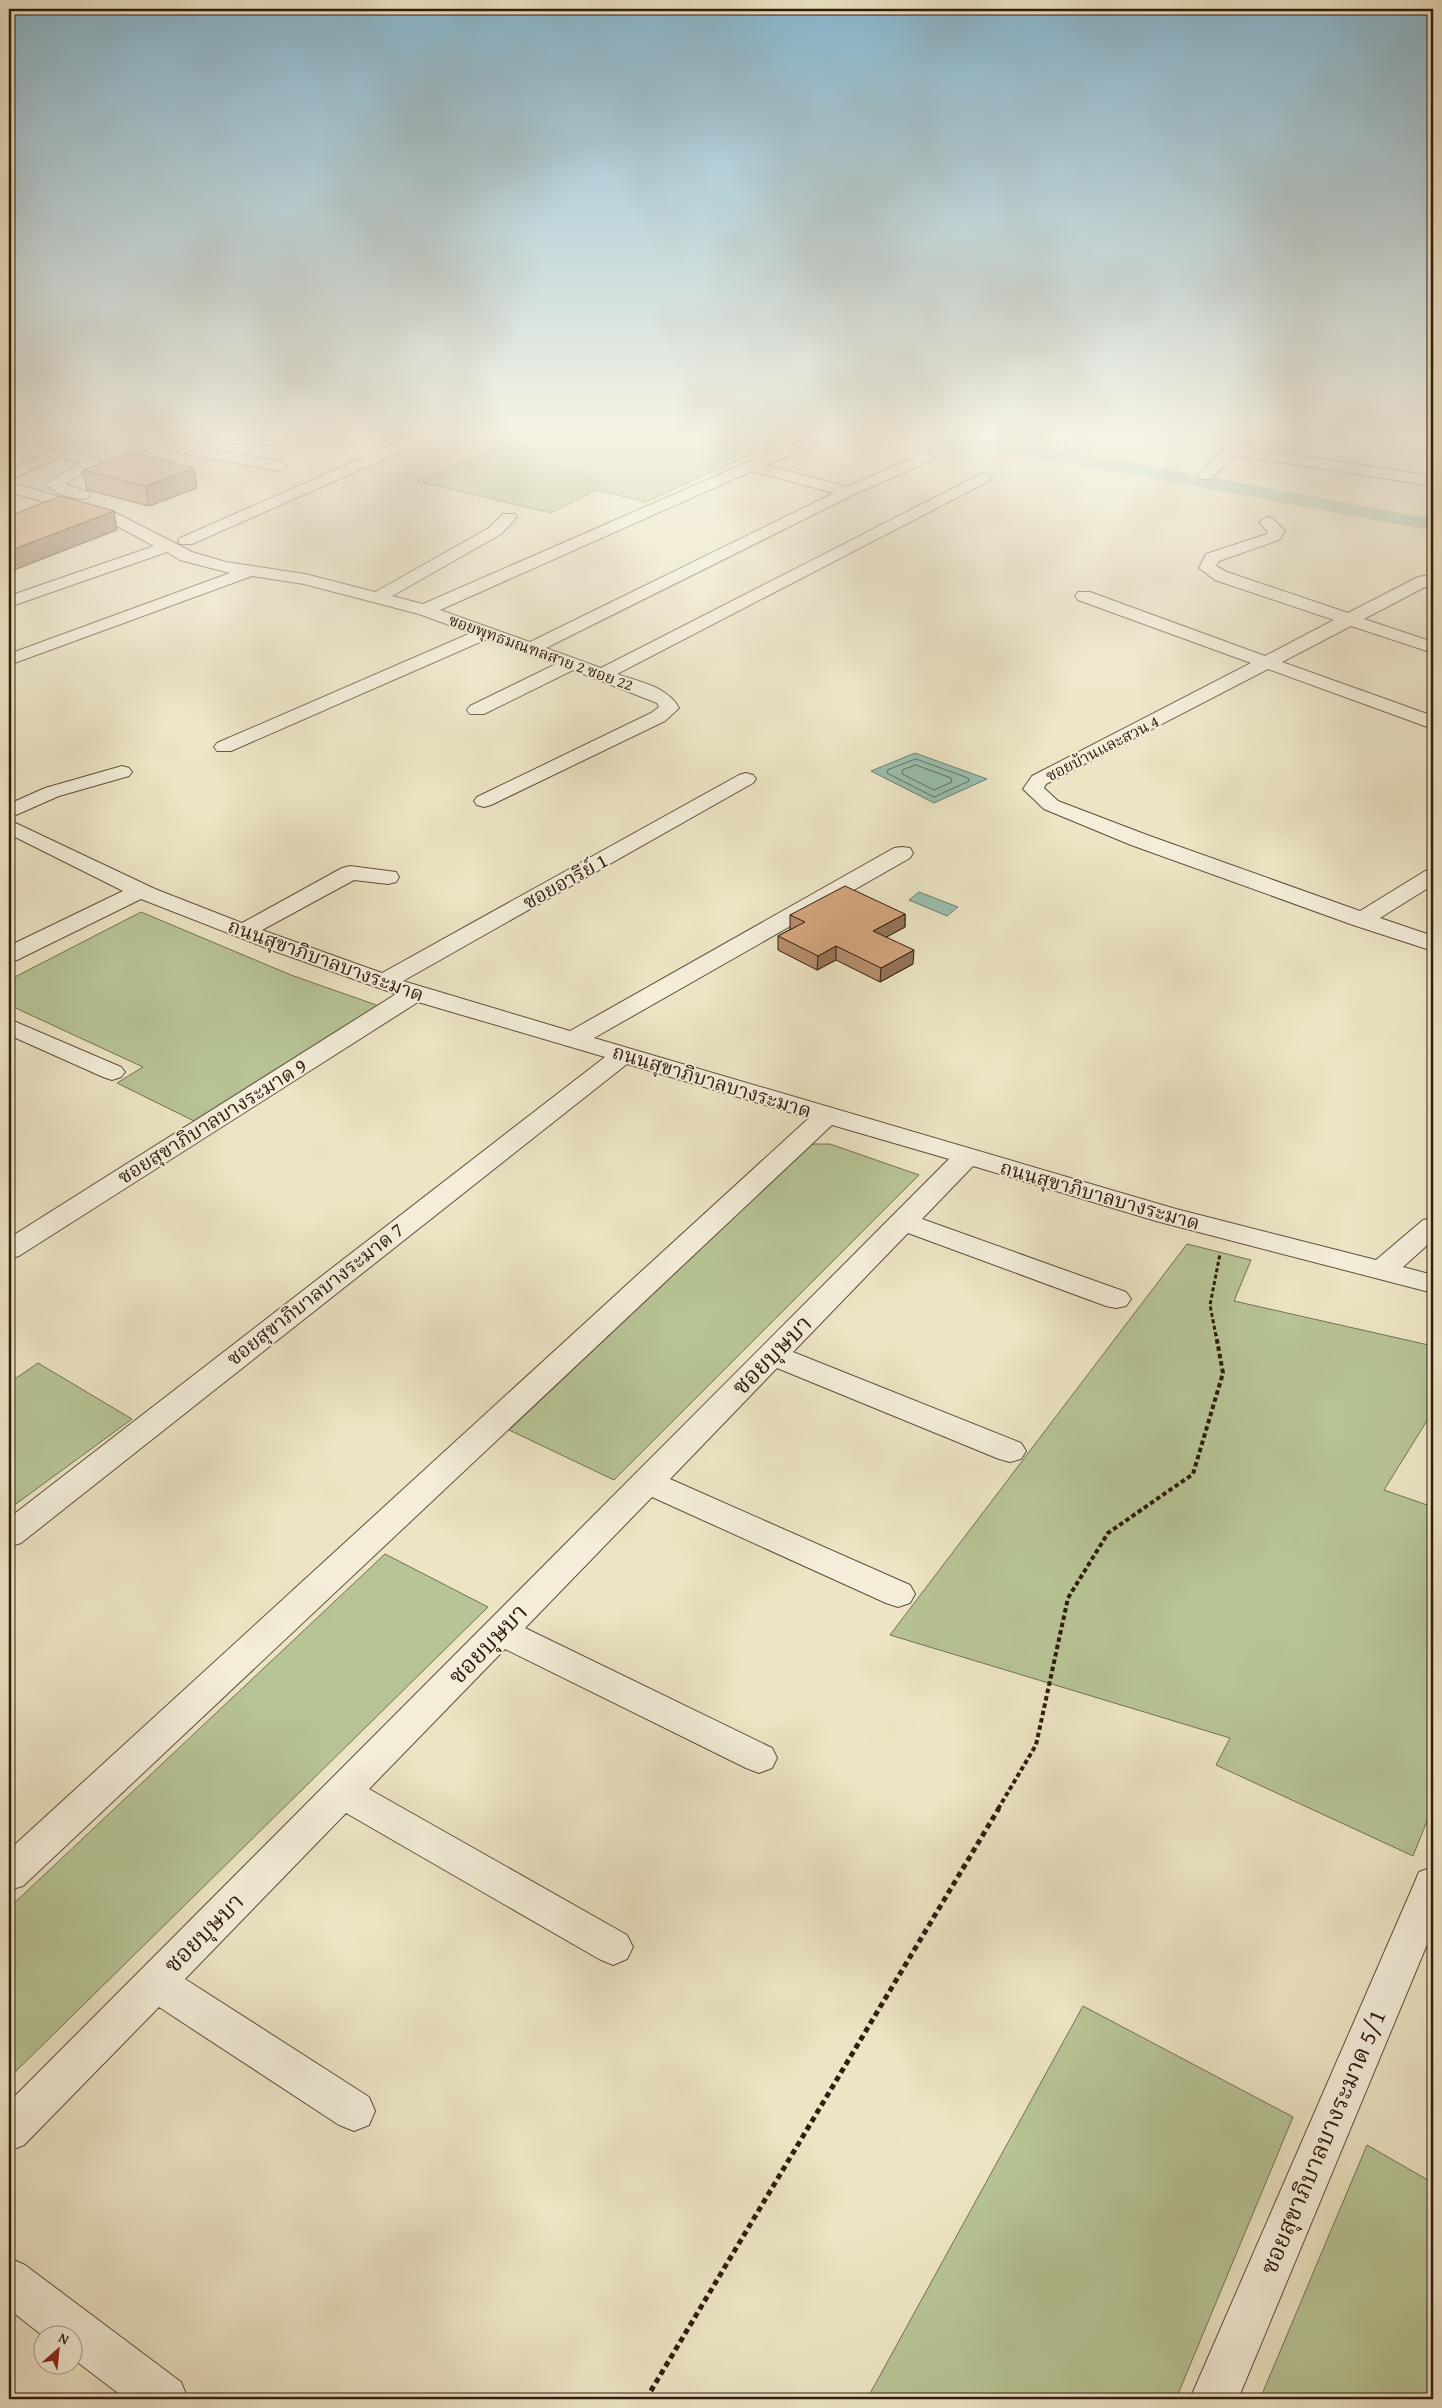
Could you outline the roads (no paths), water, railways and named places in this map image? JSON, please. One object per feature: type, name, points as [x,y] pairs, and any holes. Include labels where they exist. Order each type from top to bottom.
[{"type":"street","points":[[9,602],[162,548]]},
{"type":"street","name":"ซอยพุทธมณฑลสาย 2 ซอย 22","points":[[169,548],[186,556],[225,567],[305,579],[425,610],[574,663],[655,694],[665,700],[669,708],[658,717],[484,801]]},
{"type":"street","points":[[376,598],[465,548]]},
{"type":"street","points":[[425,610],[565,548]]},
{"type":"street","points":[[532,648],[734,548]]},
{"type":"street","points":[[603,674],[847,548]]},
{"type":"street","points":[[1240,548],[1212,558],[1207,568],[1221,576],[1433,648]]},
{"type":"street","points":[[9,660],[251,571]]},
{"type":"street","name":"ซอยบ้านและสวน 4","points":[[1428,583],[1351,620],[1039,780],[1033,789],[1051,805],[1139,840],[1433,944]]},
{"type":"street","points":[[1084,596],[1433,723]]},
{"type":"street","points":[[224,747],[488,632]]},
{"type":"street","points":[[477,710],[574,663]]},
{"type":"street","points":[[9,812],[52,792],[122,772]]},
{"type":"street","name":"ซอยอารีย์ 1","points":[[385,981],[746,779]]},
{"type":"street","name":"ถนนสุขาภิบาลบางระมาด","points":[[9,826],[140,891],[243,931],[415,993],[1166,1216],[1433,1284]]},
{"type":"street","points":[[572,1040],[902,853]]},
{"type":"street","points":[[243,931],[350,873],[388,877]]},
{"type":"street","points":[[1361,920],[1433,876]]},
{"type":"street","points":[[9,955],[140,891]]},
{"type":"street","name":"ซอยสุขาภิบาลบางระมาด 9","points":[[9,1250],[415,993]]},
{"type":"street","points":[[9,1026],[112,1072]]},
{"type":"street","name":"ซอยสุขาภิบาลบางระมาด 7","points":[[9,1534],[623,1055]]},
{"type":"street","points":[[9,1874],[827,1115]]},
{"type":"street","name":"ซอยบุษบา","points":[[9,2131],[967,1157]]},
{"type":"street","points":[[903,1222],[1116,1299]]},
{"type":"street","points":[[1381,1271],[1433,1226]]},
{"type":"street","points":[[772,1355],[1010,1451]]},
{"type":"street","points":[[647,1482],[898,1594]]},
{"type":"street","points":[[500,1631],[760,1758]]},
{"type":"street","points":[[342,1792],[613,1947]]},
{"type":"street","name":"ซอยสุขาภิบาลบางระมาด 5/1","points":[[1214,2399],[1433,1884]]},
{"type":"street","points":[[155,1982],[354,2111]]},
{"type":"street","points":[[9,2281],[164,2399]]},
{"type":"water","points":[[915,753],[987,779],[934,803],[871,771]]},
{"type":"water","points":[[919,892],[958,907],[947,916],[909,900]]}]
